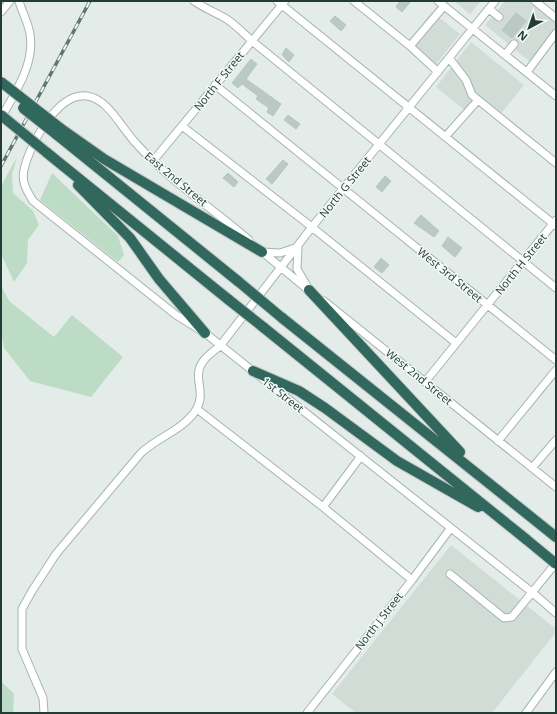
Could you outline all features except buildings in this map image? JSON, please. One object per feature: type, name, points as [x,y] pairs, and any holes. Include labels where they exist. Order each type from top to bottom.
[{"type":"highway","points":[[1,82],[281,317],[497,489],[556,538]]},
{"type":"highway","points":[[1,90],[58,131],[262,252]]},
{"type":"highway","points":[[1,116],[556,564]]},
{"type":"highway","points":[[57,161],[130,238],[159,279],[205,333]]},
{"type":"highway","points":[[309,290],[436,429],[497,489]]},
{"type":"highway","points":[[253,371],[299,392],[325,408],[397,461],[502,521]]},
{"type":"street","points":[[1,12],[10,1]]},
{"type":"street","points":[[1,116],[26,68],[31,47],[27,20],[19,1]]},
{"type":"street","points":[[194,1],[206,9],[225,18],[556,288]]},
{"type":"street","points":[[354,1],[410,46],[438,72]]},
{"type":"street","name":"North G Street","points":[[197,409],[202,394],[199,370],[202,362],[220,346],[312,228],[495,1]]},
{"type":"street","points":[[535,1],[556,18]]},
{"type":"street","points":[[281,2],[555,223]]},
{"type":"street","name":"North F Street","points":[[153,161],[252,41],[281,2]]},
{"type":"street","points":[[410,46],[441,3],[556,96]]},
{"type":"street","points":[[489,9],[499,17]]},
{"type":"street","points":[[526,72],[556,33]]},
{"type":"street","points":[[505,55],[514,44]]},
{"type":"street","points":[[450,58],[466,80],[472,95],[556,163]]},
{"type":"street","name":"West 3rd Street","points":[[215,85],[556,360]]},
{"type":"street","name":"East 2nd Street","points":[[24,170],[44,128],[59,106],[71,98],[86,96],[99,101],[113,114],[134,141],[153,161],[282,268]]},
{"type":"street","points":[[446,136],[478,100]]},
{"type":"street","points":[[182,126],[456,343]]},
{"type":"street","name":"1st Street","points":[[24,170],[24,186],[33,201],[176,315],[205,333],[450,529],[533,593],[556,613]]},
{"type":"street","name":"North H Street","points":[[425,382],[555,223]]},
{"type":"street","points":[[262,252],[280,253],[298,247],[297,269],[309,290]]},
{"type":"street","name":"West 2nd Street","points":[[282,268],[337,310],[556,487]]},
{"type":"street","points":[[498,441],[556,370]]},
{"type":"street","points":[[44,713],[43,698],[22,649],[22,609],[56,554],[142,453],[150,444],[167,436],[189,419],[197,409],[323,507],[412,580]]},
{"type":"street","points":[[532,468],[556,440]]},
{"type":"street","points":[[323,507],[360,456]]},
{"type":"street","name":"North J Street","points":[[307,713],[412,580],[450,529]]},
{"type":"street","points":[[450,574],[504,618],[512,617],[556,564]]},
{"type":"street","points":[[526,713],[556,672]]},
{"type":"shaded area","points":[[454,1],[481,1],[470,14]]},
{"type":"shaded area","points":[[505,1],[535,1],[556,18],[556,33],[533,64],[485,25]]},
{"type":"shaded area","points":[[432,12],[460,34],[433,68],[407,43]]},
{"type":"shaded area","points":[[471,42],[524,85],[498,117],[478,101],[467,112],[436,87]]},
{"type":"shaded area","points":[[451,545],[556,629],[556,632],[492,713],[356,713],[332,694]]},
{"type":"green space","points":[[17,157],[12,174],[13,193],[33,211],[39,225],[28,240],[27,263],[14,282],[1,254],[1,186]]},
{"type":"green space","points":[[52,173],[118,236],[124,255],[118,262],[40,200]]},
{"type":"green space","points":[[1,285],[9,301],[54,337],[72,315],[123,357],[91,397],[30,381],[4,348],[1,331]]},
{"type":"green space","points":[[1,681],[14,694],[13,713],[1,713]]},
{"type":"railway","points":[[1,166],[90,1]]}]
